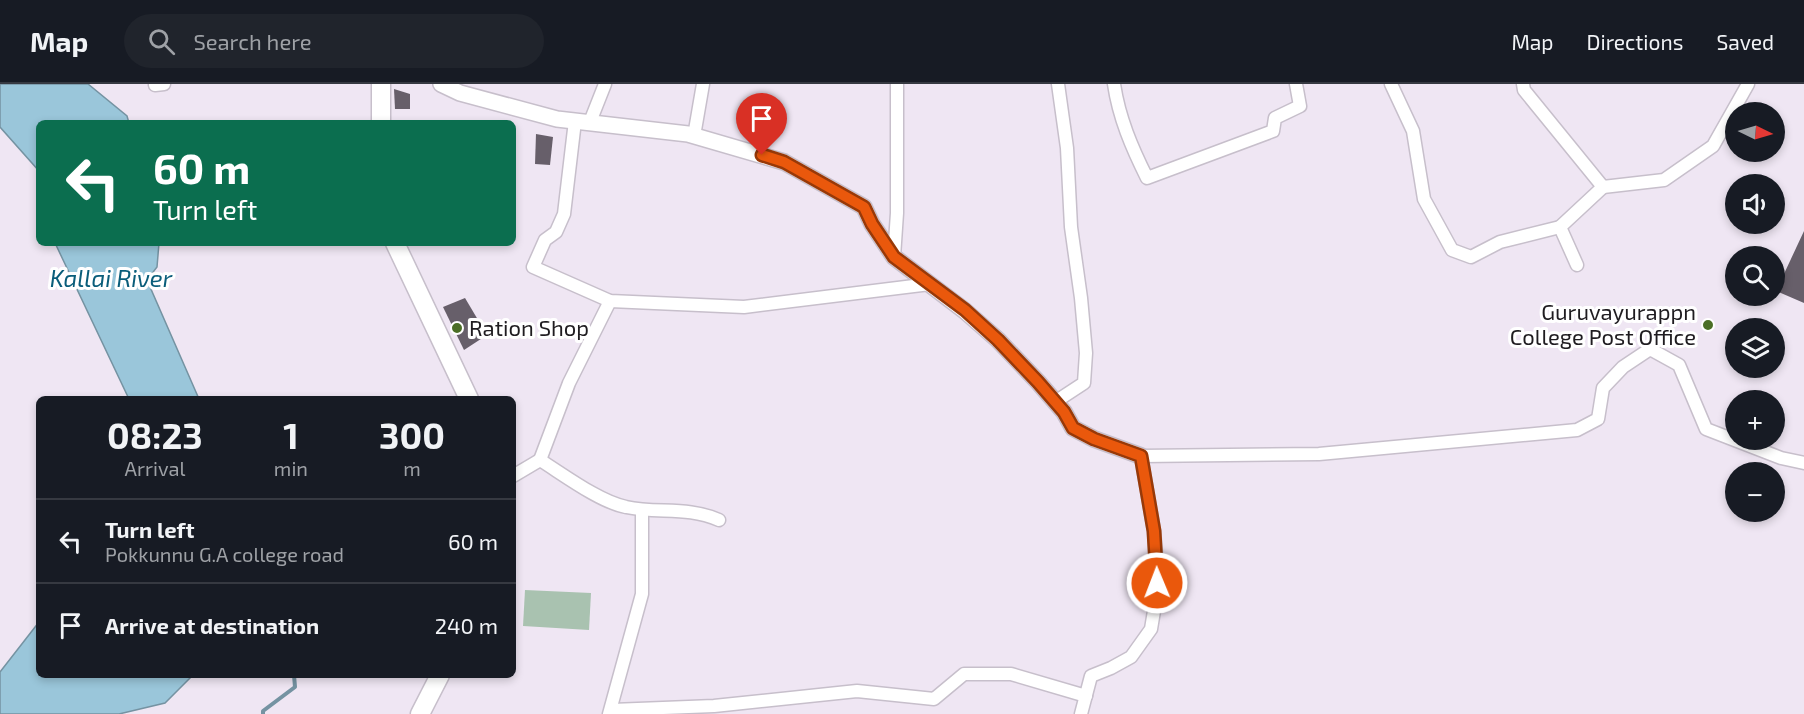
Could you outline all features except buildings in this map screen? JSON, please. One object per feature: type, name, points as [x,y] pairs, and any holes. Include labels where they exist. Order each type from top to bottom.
[{"type":"main road","points":[[381,84],[381,120]]},
{"type":"main road","points":[[396,246],[468,396]]},
{"type":"main road","points":[[420,714],[438,678]]},
{"type":"street","points":[[441,84],[460,93],[557,118],[694,136],[784,162],[864,207],[872,224],[894,257],[965,310],[998,340],[1055,402],[1073,428],[1094,439],[1141,456],[1319,454],[1577,430],[1598,419],[1603,388],[1623,367],[1650,349],[1679,365],[1706,429],[1781,458],[1804,463]]},
{"type":"street","points":[[605,84],[582,122],[564,214],[556,232],[546,240],[533,267],[610,302],[744,307],[930,284]]},
{"type":"street","points":[[694,136],[704,84]]},
{"type":"street","points":[[894,257],[897,201],[897,84]]},
{"type":"street","points":[[1055,402],[1084,383],[1086,353],[1071,227],[1067,148],[1058,84]]},
{"type":"street","points":[[1114,84],[1117,102],[1131,145],[1147,178],[1274,131],[1275,118],[1300,106],[1296,84]]},
{"type":"street","points":[[1391,84],[1413,131],[1424,199],[1452,250],[1471,257],[1500,242],[1560,226],[1603,187],[1664,180],[1713,146],[1748,84]]},
{"type":"street","points":[[1524,84],[1524,90],[1603,187]]},
{"type":"street","points":[[1560,226],[1577,265]]},
{"type":"street","points":[[516,474],[540,460],[568,383],[610,302]]},
{"type":"street","points":[[1081,714],[1091,676],[1131,657],[1151,628],[1156,599],[1157,567],[1154,531],[1141,456]]},
{"type":"street","points":[[540,460],[623,507],[684,511],[705,514],[719,520]]},
{"type":"street","points":[[642,510],[642,594],[610,712],[714,706],[857,691],[921,700],[934,699],[964,674],[1011,674],[1086,696]]},
{"type":"green space","points":[[525,590],[591,593],[589,630],[523,626]]},
{"type":"water","points":[[0,84],[88,84],[127,116],[128,120],[36,120],[36,168],[0,127]]},
{"type":"water","name":"Kallai River","points":[[56,246],[159,246],[157,267],[147,280],[198,396],[128,396]]},
{"type":"water","points":[[36,626],[36,678],[190,678],[165,703],[119,714],[0,714],[0,672]]},
{"type":"waterway","points":[[263,714],[263,711],[295,687],[294,678]]},
{"type":"place","name":"Guruvayurappn College Post Office","points":[[1708,325]]},
{"type":"place","name":"Ration Shop","points":[[457,328]]},
{"type":"route","points":[[762,155],[784,162],[864,207],[872,224],[894,257],[965,310],[998,340],[1064,412],[1073,428],[1094,439],[1141,456],[1154,531],[1157,583]]}]
